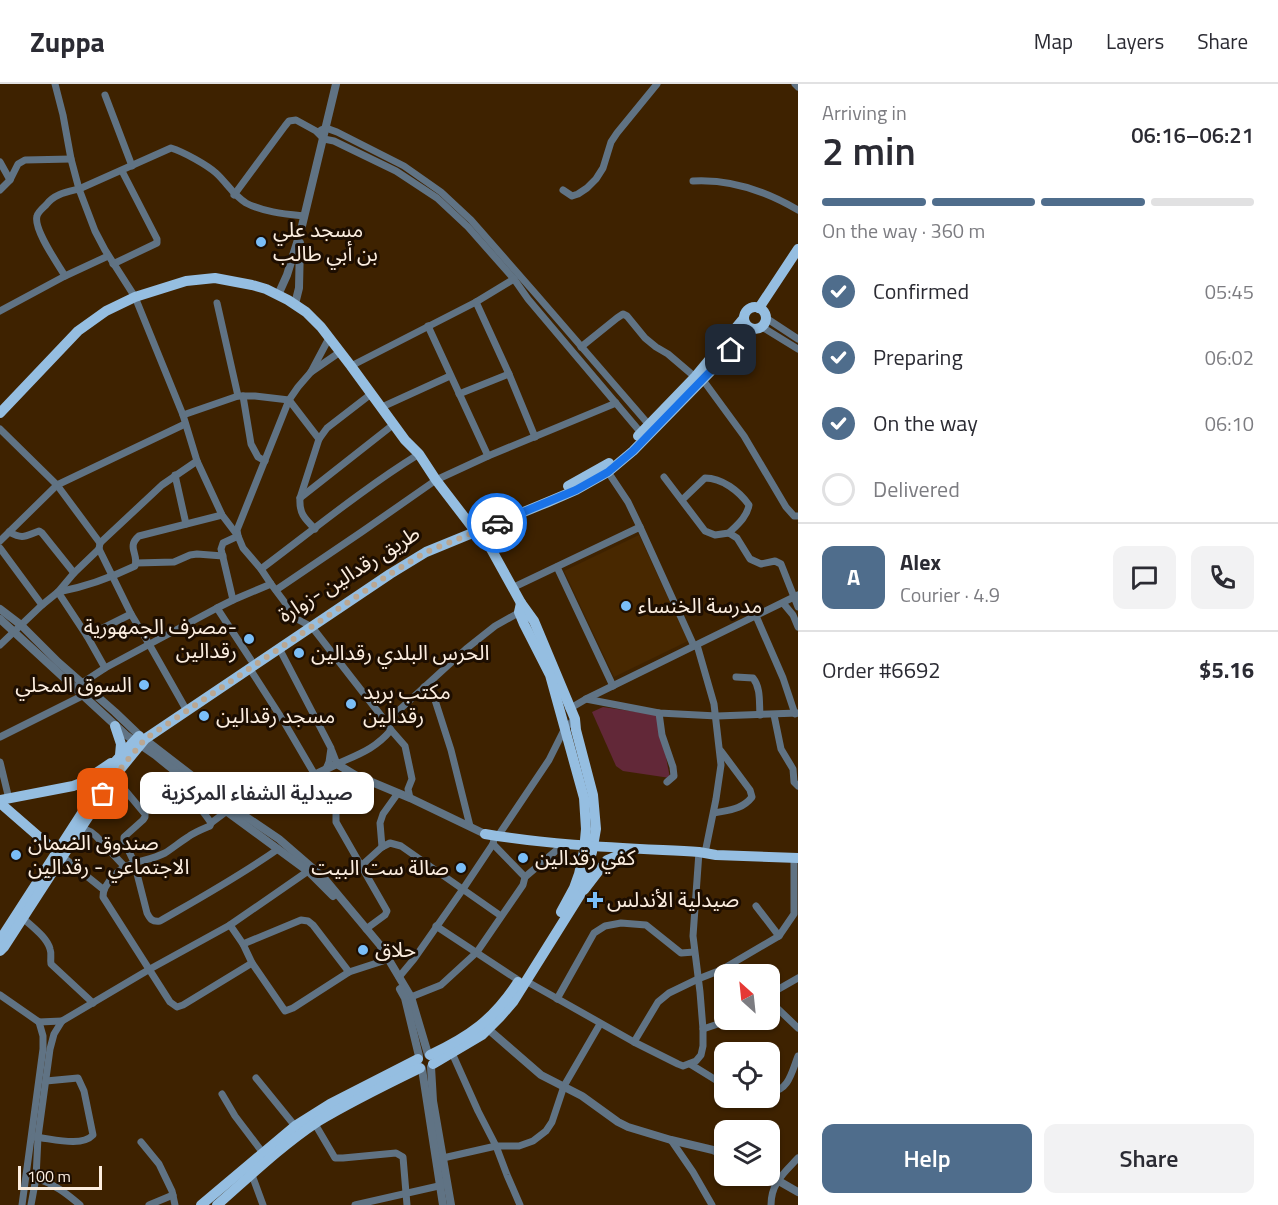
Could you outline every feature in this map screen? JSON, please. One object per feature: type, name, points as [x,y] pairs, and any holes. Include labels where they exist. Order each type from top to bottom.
[{"type":"main road","points":[[759,308],[798,249]]},
{"type":"main road","points":[[0,413],[78,331],[106,310],[135,297],[186,281],[207,278],[252,285],[295,304],[314,320],[329,338],[405,440],[419,454],[436,480],[484,538],[522,608],[534,621],[559,677],[593,795],[596,818],[580,895]]},
{"type":"main road","points":[[759,308],[764,312],[760,325],[746,325],[744,318],[749,309],[759,308]]},
{"type":"main road","name":"طريق رقدالين -زوارة","points":[[699,378],[744,318]]},
{"type":"main road","name":"طريق رقدالين -زوارة","points":[[475,529],[567,494],[608,472],[623,461],[647,432],[699,378],[760,325]]},
{"type":"main road","name":"طريق رقدالين -زوارة","points":[[139,740],[309,626],[426,552],[599,470],[621,455],[647,432]]},
{"type":"main road","name":"طريق رقدالين -زوارة","points":[[250,665],[279,648],[309,626]]},
{"type":"main road","points":[[201,1205],[295,1126],[330,1104],[425,1061],[452,1053],[476,1039],[486,1026],[513,1002],[522,981],[568,901],[588,848],[584,798],[565,729],[569,713]]},
{"type":"main road","points":[[1,946],[119,756],[121,744],[115,726]]},
{"type":"main road","points":[[3,801],[81,783],[139,740]]},
{"type":"main road","points":[[1,946],[23,918],[62,850],[82,828],[139,740]]},
{"type":"main road","points":[[3,801],[62,850]]},
{"type":"main road","points":[[493,838],[624,853],[704,854]]},
{"type":"main road","points":[[493,838],[539,848],[564,850],[588,848],[796,858]]},
{"type":"main road","points":[[564,850],[578,855],[582,863]]},
{"type":"main road","points":[[522,981],[580,895],[604,864],[624,853]]},
{"type":"main road","points":[[217,1205],[315,1124],[486,1026]]},
{"type":"street","points":[[55,84],[79,189],[95,231],[108,256],[135,297],[183,415],[197,461],[222,515],[243,548],[297,619],[309,626],[405,746],[412,779],[408,789],[410,798]]},
{"type":"street","points":[[279,295],[301,230],[336,84]]},
{"type":"street","points":[[563,190],[572,196],[578,194],[596,179],[617,133],[657,84]]},
{"type":"street","points":[[105,95],[132,166]]},
{"type":"street","points":[[234,195],[290,121],[297,120],[316,131],[324,139],[334,141],[396,171],[437,198],[468,227],[514,279],[616,404],[647,432]]},
{"type":"street","points":[[316,131],[326,128],[337,132],[404,166],[441,192],[478,228],[581,347],[647,432]]},
{"type":"street","points":[[334,141],[337,132]]},
{"type":"street","points":[[65,276],[36,223],[37,215],[50,200],[64,192],[79,189],[171,148],[215,172],[234,195],[245,202],[260,209],[304,216]]},
{"type":"street","points":[[0,190],[10,180],[18,164],[25,160],[71,159]]},
{"type":"street","points":[[0,162],[10,180]]},
{"type":"street","points":[[113,264],[157,243],[122,171]]},
{"type":"street","points":[[693,181],[708,180],[754,189],[798,210]]},
{"type":"street","points":[[295,304],[299,288],[301,230]]},
{"type":"street","points":[[0,311],[108,256]]},
{"type":"street","points":[[351,366],[476,302],[514,279]]},
{"type":"street","points":[[476,302],[536,436]]},
{"type":"street","points":[[217,303],[251,444],[258,457],[265,461]]},
{"type":"street","points":[[581,347],[617,318],[627,316],[651,343],[699,378],[744,436],[786,507],[794,516],[798,516]]},
{"type":"street","points":[[760,325],[798,339]]},
{"type":"street","points":[[760,325],[798,349]]},
{"type":"street","points":[[428,326],[488,456]]},
{"type":"street","points":[[237,536],[237,530],[289,400],[311,372],[329,338]]},
{"type":"street","points":[[311,372],[340,352]]},
{"type":"street","points":[[459,394],[509,374]]},
{"type":"street","points":[[382,407],[450,376]]},
{"type":"street","points":[[315,528],[299,508],[300,498],[320,439],[327,428],[371,394]]},
{"type":"street","points":[[183,415],[240,396],[289,400],[320,439]]},
{"type":"street","points":[[75,688],[105,668],[216,608],[273,587],[363,531],[436,480],[488,456],[616,404]]},
{"type":"street","points":[[0,542],[57,485],[185,424]]},
{"type":"street","points":[[300,498],[394,424]]},
{"type":"street","points":[[0,429],[57,485],[100,546],[112,577],[131,614],[185,709]]},
{"type":"street","points":[[261,569],[392,471],[419,454]]},
{"type":"street","points":[[0,645],[58,592],[155,490],[197,461]]},
{"type":"street","points":[[436,926],[522,981],[678,1064],[683,1066],[690,1064],[701,1055],[703,1029],[693,936],[704,854],[714,813],[721,765],[717,716],[695,646],[628,502],[608,472]]},
{"type":"street","points":[[175,475],[186,524]]},
{"type":"street","points":[[664,477],[705,531],[715,535],[729,533],[741,522],[749,505],[740,495],[712,478],[705,478],[682,500]]},
{"type":"street","points":[[136,563],[133,544],[139,536],[222,515]]},
{"type":"street","points":[[512,588],[640,527]]},
{"type":"street","points":[[9,532],[24,537],[39,531],[74,573]]},
{"type":"street","points":[[729,533],[737,538],[750,559],[761,564],[775,561],[781,564],[796,596],[798,607]]},
{"type":"street","points":[[233,600],[221,549],[223,543],[237,536]]},
{"type":"street","points":[[0,548],[42,605]]},
{"type":"street","points":[[58,592],[78,589],[112,577],[135,566],[136,563],[174,562],[197,554],[223,556]]},
{"type":"street","points":[[556,567],[613,686]]},
{"type":"street","points":[[58,592],[105,668]]},
{"type":"street","points":[[569,713],[586,699],[796,596]]},
{"type":"street","points":[[783,603],[793,615],[798,627]]},
{"type":"street","points":[[216,608],[315,775]]},
{"type":"street","points":[[386,722],[466,649],[522,608]]},
{"type":"street","points":[[0,609],[75,688],[87,693],[115,712],[155,755],[227,812],[278,849],[324,878],[380,945],[405,998],[425,1061],[444,1185],[450,1204]]},
{"type":"street","points":[[87,636],[131,614]]},
{"type":"street","points":[[586,699],[659,712],[717,716],[796,714],[756,616]]},
{"type":"street","points":[[0,619],[18,628],[83,682],[87,693],[115,726],[139,740],[279,839],[311,870],[399,977],[411,997],[425,1061],[443,1158],[444,1185]]},
{"type":"street","points":[[279,648],[338,764],[355,775],[410,798],[493,838],[525,877]]},
{"type":"street","points":[[736,677],[753,678],[756,681],[759,688],[760,715]]},
{"type":"street","points":[[424,687],[434,697],[448,739],[470,826]]},
{"type":"street","points":[[0,737],[87,693]]},
{"type":"street","points":[[659,712],[662,735],[673,766],[674,776],[667,782]]},
{"type":"street","points":[[774,715],[781,749],[793,769],[794,782],[798,786]]},
{"type":"street","points":[[399,977],[464,889],[493,838],[549,760],[565,729]]},
{"type":"street","points":[[252,963],[177,1007],[170,1002],[103,897],[104,890],[112,877],[124,866],[149,860],[167,852],[210,826],[227,812],[239,812],[375,746],[391,730]]},
{"type":"street","points":[[326,769],[331,748]]},
{"type":"street","points":[[714,813],[738,808],[747,804],[752,797],[750,790],[720,749]]},
{"type":"street","points":[[0,762],[3,801]]},
{"type":"street","points":[[355,775],[335,817],[387,911],[366,929]]},
{"type":"street","points":[[114,777],[145,814],[143,820],[124,837],[124,842],[134,862],[147,913],[155,922],[217,888],[278,849]]},
{"type":"street","points":[[183,777],[185,788],[211,823]]},
{"type":"street","points":[[382,847],[380,823],[383,814],[398,793]]},
{"type":"street","points":[[82,828],[96,836],[124,866]]},
{"type":"street","points":[[361,866],[382,847],[390,843],[401,846],[501,916]]},
{"type":"street","points":[[62,850],[104,890]]},
{"type":"street","points":[[411,997],[441,985],[477,952],[523,885],[525,877],[564,850]]},
{"type":"street","points":[[634,1042],[658,1002],[669,993],[722,970],[779,936],[796,916],[796,858]]},
{"type":"street","points":[[0,995],[39,1022],[62,1021],[230,925],[311,870]]},
{"type":"street","points":[[756,906],[779,936]]},
{"type":"street","points":[[23,918],[46,940],[50,948],[51,964],[93,1003]]},
{"type":"street","points":[[243,944],[301,920],[308,921],[349,972]]},
{"type":"street","points":[[557,999],[594,933],[605,926],[621,923],[646,925],[681,953],[694,952]]},
{"type":"street","points":[[230,925],[252,963],[285,1011],[349,972],[388,965]]},
{"type":"street","points":[[780,988],[798,978]]},
{"type":"street","points":[[780,1011],[798,1028]]},
{"type":"street","points":[[22,1205],[52,1039],[62,1021]]},
{"type":"street","points":[[31,1205],[36,1178],[34,1137],[43,1050],[39,1022]]},
{"type":"street","points":[[443,1158],[496,1146],[519,1146],[533,1141],[546,1131],[552,1122],[564,1086],[600,1024]]},
{"type":"street","points":[[703,1029],[714,1025]]},
{"type":"street","points":[[486,1026],[541,1075],[582,1096],[618,1122],[671,1140],[714,1150]]},
{"type":"street","points":[[43,1038],[52,1039]]},
{"type":"street","points":[[452,1053],[477,1111],[496,1146],[520,1205]]},
{"type":"street","points":[[780,1089],[786,1085],[798,1056]]},
{"type":"street","points":[[690,1064],[714,1079]]},
{"type":"street","points":[[34,1137],[82,1141],[93,1135],[84,1091],[78,1078],[46,1081]]},
{"type":"street","points":[[256,1078],[295,1126]]},
{"type":"street","points":[[222,1094],[235,1116],[263,1153]]},
{"type":"street","points":[[315,1124],[335,1158],[396,1153],[403,1157],[407,1205]]},
{"type":"street","points":[[671,1140],[712,1205]]},
{"type":"street","points":[[141,1142],[159,1164],[172,1191],[175,1205]]},
{"type":"street","points":[[780,1172],[798,1158]]},
{"type":"street","points":[[252,1174],[263,1205]]},
{"type":"street","points":[[36,1178],[60,1188],[80,1205]]},
{"type":"street","points":[[780,1182],[798,1192]]},
{"type":"street","points":[[355,1205],[444,1185]]},
{"type":"street","points":[[771,1205],[772,1186]]},
{"type":"street","points":[[149,1205],[173,1195]]},
{"type":"shaded area","name":"مدرسة الخنساء","points":[[639,535],[688,641],[614,677],[564,571]]},
{"type":"shaded area","points":[[603,707],[658,715],[670,778],[623,771],[616,766],[592,712]]},
{"type":"way so far","points":[[103,794],[145,739],[390,574],[426,552],[497,523]]},
{"type":"place","name":"مسجد علي بن أبي طالب","points":[[261,242]]},
{"type":"place","name":"مدرسة الخنساء","points":[[626,606]]},
{"type":"place","name":"مصرف الجمهورية- رقدالين","points":[[249,639]]},
{"type":"place","name":"الحرس البلدي رقدالين","points":[[299,653]]},
{"type":"place","name":"السوق المحلي","points":[[144,685]]},
{"type":"place","name":"مكتب بريد رقدالين","points":[[351,704]]},
{"type":"place","name":"مسجد رقدالين","points":[[204,716]]},
{"type":"place","name":"صيدلية الشفاء المركزية","points":[[103,794]]},
{"type":"place","name":"صندوق الضمان الاجتماعي - رقدالين","points":[[16,855]]},
{"type":"place","name":"كفي رقدالين","points":[[523,858]]},
{"type":"place","name":"صالة ست البيت","points":[[461,868]]},
{"type":"place","name":"صيدلية الأندلس","points":[[595,900]]},
{"type":"place","name":"حلاق","points":[[363,950]]},
{"type":"route","points":[[497,523],[576,490],[623,461],[731,350]]}]
